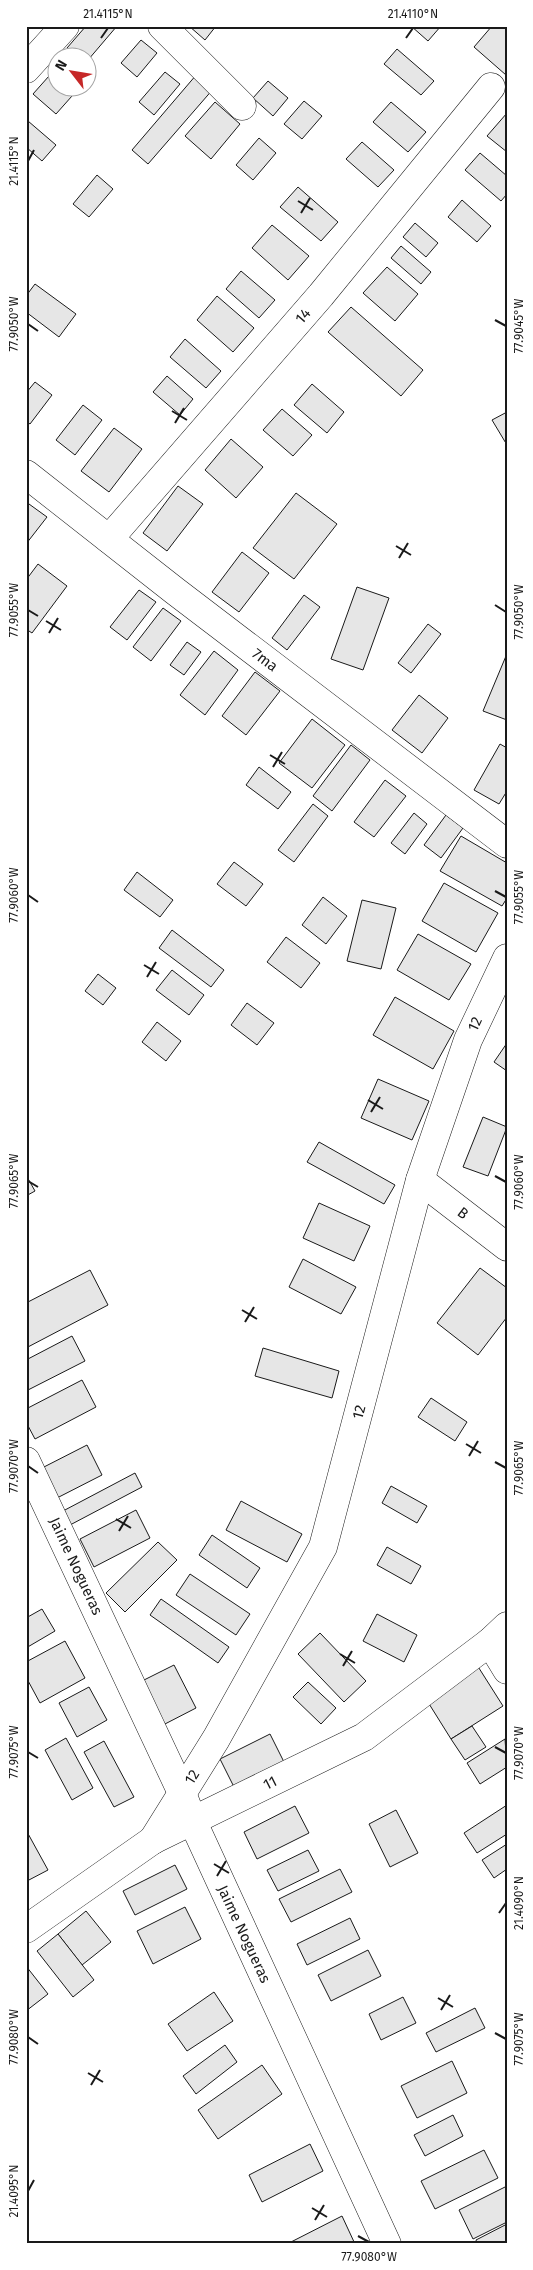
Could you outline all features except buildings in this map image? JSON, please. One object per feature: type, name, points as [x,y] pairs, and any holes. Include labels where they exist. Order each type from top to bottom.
[{"type":"street","points":[[26,69],[65,26]]},
{"type":"street","points":[[162,26],[242,106]]},
{"type":"street","name":"14","points":[[109,539],[322,295],[491,87]]},
{"type":"street","name":"7ma","points":[[26,474],[507,844]]},
{"type":"street","name":"12","points":[[153,1840],[216,1739],[323,1547],[420,1180],[468,1040],[507,958]]},
{"type":"street","name":"B","points":[[420,1180],[507,1246]]},
{"type":"street","name":"Jaime Nogueras","points":[[26,1461],[182,1793],[193,1822],[387,2244]]},
{"type":"street","points":[[499,1634],[507,1670]]},
{"type":"street","name":"11","points":[[26,1929],[153,1840],[364,1737],[499,1634]]}]
